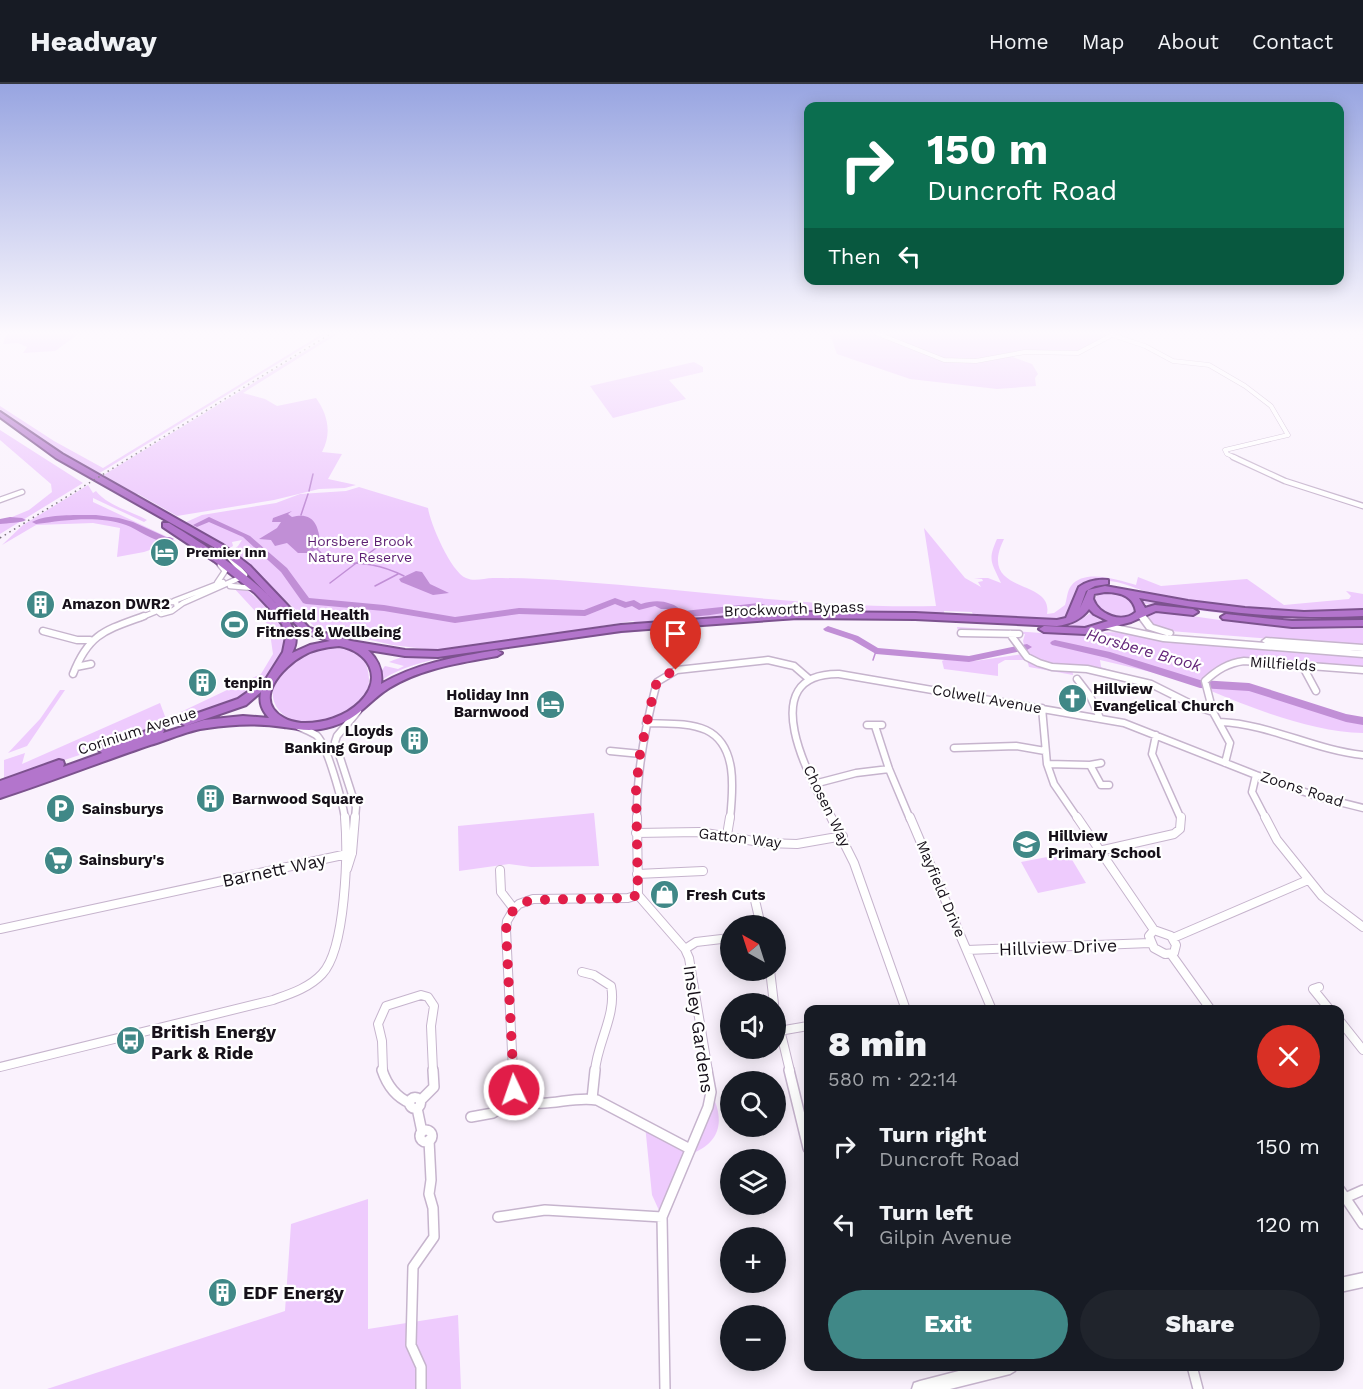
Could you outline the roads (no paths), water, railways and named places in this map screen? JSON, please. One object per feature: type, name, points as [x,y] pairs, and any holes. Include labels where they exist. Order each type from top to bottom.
[{"type":"highway","points":[[0,414],[59,456],[224,550],[245,576],[253,588],[280,616],[291,634],[288,652],[265,690],[264,703],[272,715],[286,724],[298,727],[330,723],[365,702],[375,685],[372,659],[365,650],[306,630],[245,576],[50,458],[0,423]]},
{"type":"highway","points":[[1061,623],[1075,611],[1081,589],[1095,583],[1115,583],[1180,603]]},
{"type":"highway","points":[[1061,623],[1081,613],[1089,594],[1097,589],[1239,612],[1301,616],[1363,613]]},
{"type":"highway","points":[[1120,591],[1135,598],[1141,608],[1140,614]]},
{"type":"highway","points":[[1088,600],[1099,614],[1123,621]]},
{"type":"highway","points":[[1140,614],[1155,608],[1281,623],[1363,622]]},
{"type":"highway","name":"Brockworth Bypass","points":[[365,702],[393,680],[423,667],[555,644],[668,630],[782,622],[848,621],[952,623],[1070,631],[1106,626],[1134,619],[1140,614]]},
{"type":"highway","name":"Brockworth Bypass","points":[[349,644],[438,654],[638,626],[797,615],[915,616],[1061,623]]},
{"type":"highway","points":[[272,675],[286,661],[305,650],[325,644],[349,644]]},
{"type":"highway","name":"Corinium Avenue","points":[[0,785],[99,750],[228,709],[251,696],[272,675]]},
{"type":"highway","name":"Corinium Avenue","points":[[0,794],[87,762],[204,724],[243,720],[286,724]]},
{"type":"street","points":[[1253,392],[1271,406],[1288,435],[1227,448],[1225,450],[1227,454],[1285,481],[1363,506]]},
{"type":"street","points":[[0,500],[19,491]]},
{"type":"street","points":[[210,553],[225,571],[223,577],[213,586]]},
{"type":"street","points":[[157,611],[161,604],[245,576]]},
{"type":"street","points":[[90,664],[75,670],[90,640],[106,629],[157,611],[165,614],[245,576]]},
{"type":"street","points":[[222,587],[234,585],[253,588]]},
{"type":"street","points":[[173,601],[177,603],[177,607]]},
{"type":"street","points":[[1140,614],[1147,625],[1163,633],[1363,654]]},
{"type":"street","points":[[1123,621],[1163,638]]},
{"type":"street","points":[[1106,626],[1163,638],[1363,648]]},
{"type":"street","points":[[43,631],[77,640],[90,640]]},
{"type":"street","points":[[961,633],[1019,634]]},
{"type":"street","points":[[1010,634],[1032,660],[1052,667],[1088,669],[1150,684],[1213,712]]},
{"type":"street","points":[[690,1149],[592,1099],[544,1105],[531,1104],[517,1098],[514,1090],[507,921],[519,904],[533,900],[628,898],[638,895],[636,789],[646,723],[657,682],[676,670],[768,660],[794,666],[809,678]]},
{"type":"street","name":"Millfields","points":[[1225,763],[1230,743],[1213,712],[1206,685],[1218,669],[1235,662],[1363,670]]},
{"type":"street","points":[[1302,665],[1318,689]]},
{"type":"street","name":"Colwell Avenue","points":[[809,678],[828,673],[903,682],[1100,717],[1156,735],[1242,769]]},
{"type":"street","name":"Chosen Way","points":[[809,678],[800,685],[795,698],[795,739],[814,784],[843,836],[904,1005]]},
{"type":"street","points":[[1077,679],[1090,696],[1100,717]]},
{"type":"street","points":[[348,854],[356,807],[336,742],[337,736],[365,702]]},
{"type":"street","points":[[1041,708],[1047,764],[1060,795],[1154,930],[1166,932],[1173,938],[1177,948],[1171,954]]},
{"type":"street","points":[[1220,722],[1243,723],[1340,755],[1363,756]]},
{"type":"street","points":[[646,723],[682,725],[708,730],[726,747],[732,785],[727,835]]},
{"type":"street","name":"Mayfield Drive","points":[[875,725],[889,769],[990,1005]]},
{"type":"street","points":[[298,727],[316,735],[322,742],[344,809],[348,854]]},
{"type":"street","points":[[1099,851],[1174,834],[1180,829],[1181,816],[1152,754],[1156,735]]},
{"type":"street","points":[[954,748],[1016,746],[1045,751]]},
{"type":"street","points":[[610,751],[640,754]]},
{"type":"street","points":[[1047,764],[1101,763]]},
{"type":"street","points":[[1090,765],[1102,785]]},
{"type":"street","points":[[814,784],[855,773],[889,769]]},
{"type":"street","name":"Zoons Road","points":[[1242,769],[1319,797],[1362,809]]},
{"type":"street","points":[[1256,775],[1252,792],[1277,840],[1322,896],[1363,927]]},
{"type":"street","name":"Gatton Way","points":[[636,833],[699,832],[766,843],[797,844],[843,836]]},
{"type":"street","name":"Barnett Way","points":[[0,929],[348,854],[333,958],[315,981],[303,990],[273,1000],[0,1067]]},
{"type":"street","points":[[500,870],[501,892],[514,909]]},
{"type":"street","points":[[637,874],[703,871]]},
{"type":"street","points":[[1173,938],[1308,880]]},
{"type":"street","name":"Insley Gardens","points":[[638,895],[685,948],[689,958],[711,1092],[708,1107],[668,1197],[662,1217],[665,1389]]},
{"type":"street","points":[[754,896],[758,915]]},
{"type":"street","points":[[1154,930],[1149,934],[1150,943],[1159,952],[1171,954],[1207,1005]]},
{"type":"street","points":[[685,948],[696,942],[720,939]]},
{"type":"street","name":"Hillview Drive","points":[[967,950],[1150,943]]},
{"type":"street","points":[[582,972],[594,975],[611,986],[614,999],[596,1057],[592,1099]]},
{"type":"street","points":[[1314,989],[1326,1005]]},
{"type":"street","points":[[421,996],[428,997],[434,1006],[431,1026],[434,1087],[416,1104],[401,1100],[383,1078],[380,1058],[383,1034],[378,1024],[386,1006],[421,996]]},
{"type":"street","points":[[1344,1026],[1363,1050]]},
{"type":"street","points":[[786,1030],[804,1027]]},
{"type":"street","points":[[786,1059],[804,1132]]},
{"type":"street","points":[[471,1117],[493,1113],[517,1098]]},
{"type":"street","points":[[416,1104],[426,1136],[434,1237],[413,1267],[411,1345],[421,1367],[421,1389]]},
{"type":"street","points":[[1344,1194],[1363,1190]]},
{"type":"street","points":[[1344,1197],[1363,1224]]},
{"type":"street","points":[[498,1217],[545,1210],[662,1217]]},
{"type":"street","points":[[1344,1284],[1363,1280]]},
{"type":"street","points":[[920,1389],[943,1387],[994,1371]]},
{"type":"street","points":[[1193,1371],[1198,1389]]},
{"type":"waterway","points":[[309,491],[313,474]]},
{"type":"waterway","points":[[301,515],[308,494]]},
{"type":"waterway","name":"Horsbere Brook","points":[[36,522],[71,518],[108,518],[130,524],[165,540],[170,539]]},
{"type":"waterway","name":"Horsbere Brook","points":[[0,522],[10,519],[22,520]]},
{"type":"waterway","name":"Horsbere Brook","points":[[197,525],[209,519],[243,535]]},
{"type":"waterway","name":"Horsbere Brook","points":[[247,538],[284,570],[306,601],[384,608],[455,620],[519,611],[585,613],[615,601],[625,605],[634,603],[639,607],[657,603],[684,614],[759,606],[776,611]]},
{"type":"waterway","points":[[356,563],[380,545]]},
{"type":"waterway","points":[[317,549],[329,558],[356,563]]},
{"type":"waterway","points":[[330,583],[356,563]]},
{"type":"waterway","points":[[356,563],[388,569],[404,576]]},
{"type":"waterway","points":[[375,586],[398,574]]},
{"type":"waterway","name":"Horsbere Brook","points":[[828,629],[855,638],[876,651],[969,659],[1027,647]]},
{"type":"waterway","name":"Horsbere Brook","points":[[1055,643],[1110,656],[1200,684],[1249,687],[1346,718],[1363,721]]},
{"type":"waterway","points":[[873,660],[876,651]]},
{"type":"railway","points":[[0,538],[236,392]]},
{"type":"place","name":"Premier Inn","points":[[165,552]]},
{"type":"place","name":"Amazon DWR2","points":[[41,604]]},
{"type":"place","name":"Nuffield Health Fitness & Wellbeing","points":[[235,624]]},
{"type":"place","name":"tenpin","points":[[203,683]]},
{"type":"place","name":"Hillview Evangelical Church","points":[[1072,698]]},
{"type":"place","name":"Holiday Inn Barnwood","points":[[550,704]]},
{"type":"place","name":"Lloyds Banking Group","points":[[414,740]]},
{"type":"place","name":"Barnwood Square","points":[[211,799]]},
{"type":"place","name":"Sainsburys","points":[[61,809]]},
{"type":"place","name":"Hillview Primary School","points":[[1027,845]]},
{"type":"place","name":"Sainsbury's","points":[[58,860]]},
{"type":"place","name":"Fresh Cuts","points":[[665,895]]},
{"type":"place","name":"British Energy Park & Ride","points":[[130,1041]]},
{"type":"place","name":"EDF Energy","points":[[222,1292]]},
{"type":"park label","name":"Horsbere Brook Nature Reserve","points":[[360,550]]}]
